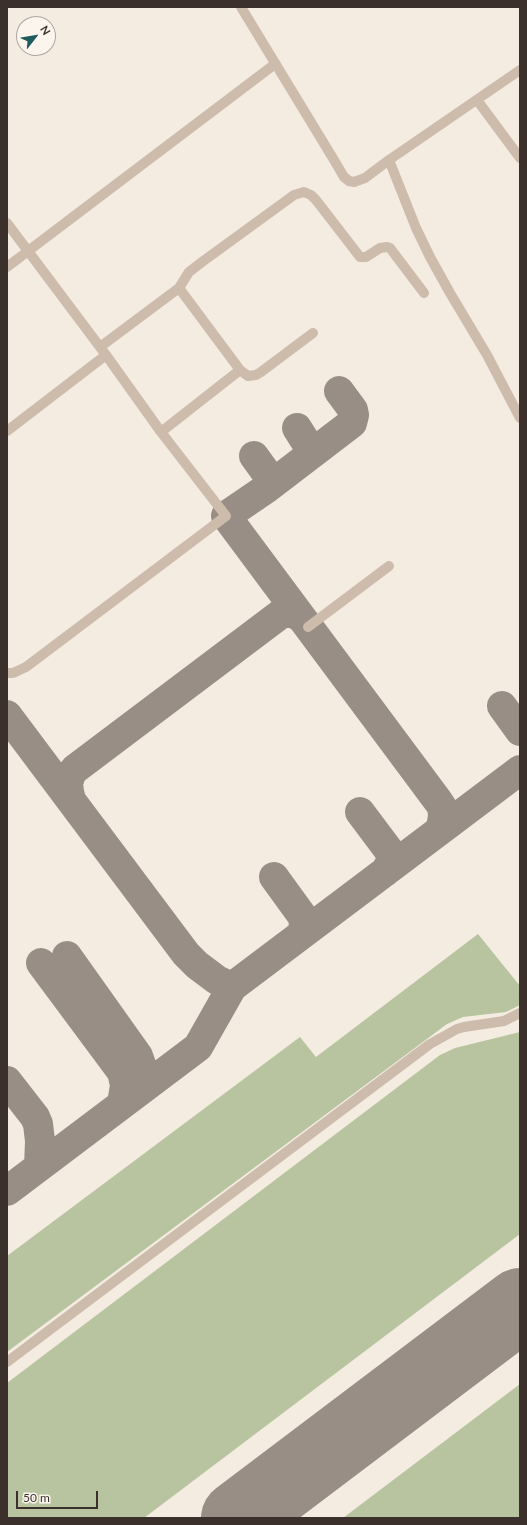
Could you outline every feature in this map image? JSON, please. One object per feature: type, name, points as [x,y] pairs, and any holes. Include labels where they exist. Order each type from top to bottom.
[{"type":"lane","points":[[241,7],[347,180],[354,182],[365,178],[520,70]]},
{"type":"lane","points":[[7,267],[275,64]]},
{"type":"lane","points":[[477,100],[520,158]]},
{"type":"lane","points":[[389,160],[416,228],[430,256],[487,355],[520,418]]},
{"type":"lane","points":[[7,431],[179,288],[189,272],[294,196],[304,192],[311,195],[316,200],[360,258],[366,257],[380,248],[390,248],[424,293]]},
{"type":"lane","points":[[7,223],[103,351],[161,432],[226,516],[26,667],[13,673],[7,673]]},
{"type":"lane","points":[[179,288],[240,370],[248,376],[256,375],[313,333]]},
{"type":"lane","points":[[161,432],[240,370]]},
{"type":"lane","points":[[308,627],[389,566]]},
{"type":"lane","points":[[7,1362],[430,1044],[460,1028],[504,1021],[520,1014]]},
{"type":"green space","points":[[478,934],[520,986],[520,1005],[506,1012],[463,1017],[447,1024],[7,1352],[7,1256],[300,1037],[316,1057]]},
{"type":"green space","points":[[520,1032],[520,1234],[144,1518],[7,1518],[7,1383],[440,1055],[455,1048]]},
{"type":"green space","points":[[520,1384],[520,1518],[343,1518]]},
{"type":"taxiway","points":[[339,391],[353,410],[354,415],[352,423],[267,488],[226,516],[438,801],[442,807],[443,815],[439,831]]},
{"type":"taxiway","points":[[297,428],[309,447],[309,452],[306,458]]},
{"type":"taxiway","points":[[254,456],[267,474],[269,481],[267,488]]},
{"type":"taxiway","points":[[71,800],[68,783],[71,774],[75,769],[282,613],[294,613],[300,617]]},
{"type":"taxiway","points":[[502,706],[520,731]]},
{"type":"taxiway","points":[[7,715],[186,954],[197,965],[217,980],[232,987]]},
{"type":"taxiway","points":[[7,1191],[198,1047],[232,987],[520,770]]},
{"type":"taxiway","points":[[360,812],[390,852],[391,862],[385,872]]},
{"type":"taxiway","points":[[274,877],[303,917],[304,926],[302,934]]},
{"type":"taxiway","points":[[67,956],[138,1056],[144,1073],[139,1091]]},
{"type":"taxiway","points":[[41,963],[122,1072],[125,1085],[122,1104]]},
{"type":"taxiway","points":[[7,1081],[35,1117],[38,1124],[40,1141],[39,1167]]},
{"type":"runway","points":[[238,1518],[520,1305]]}]
